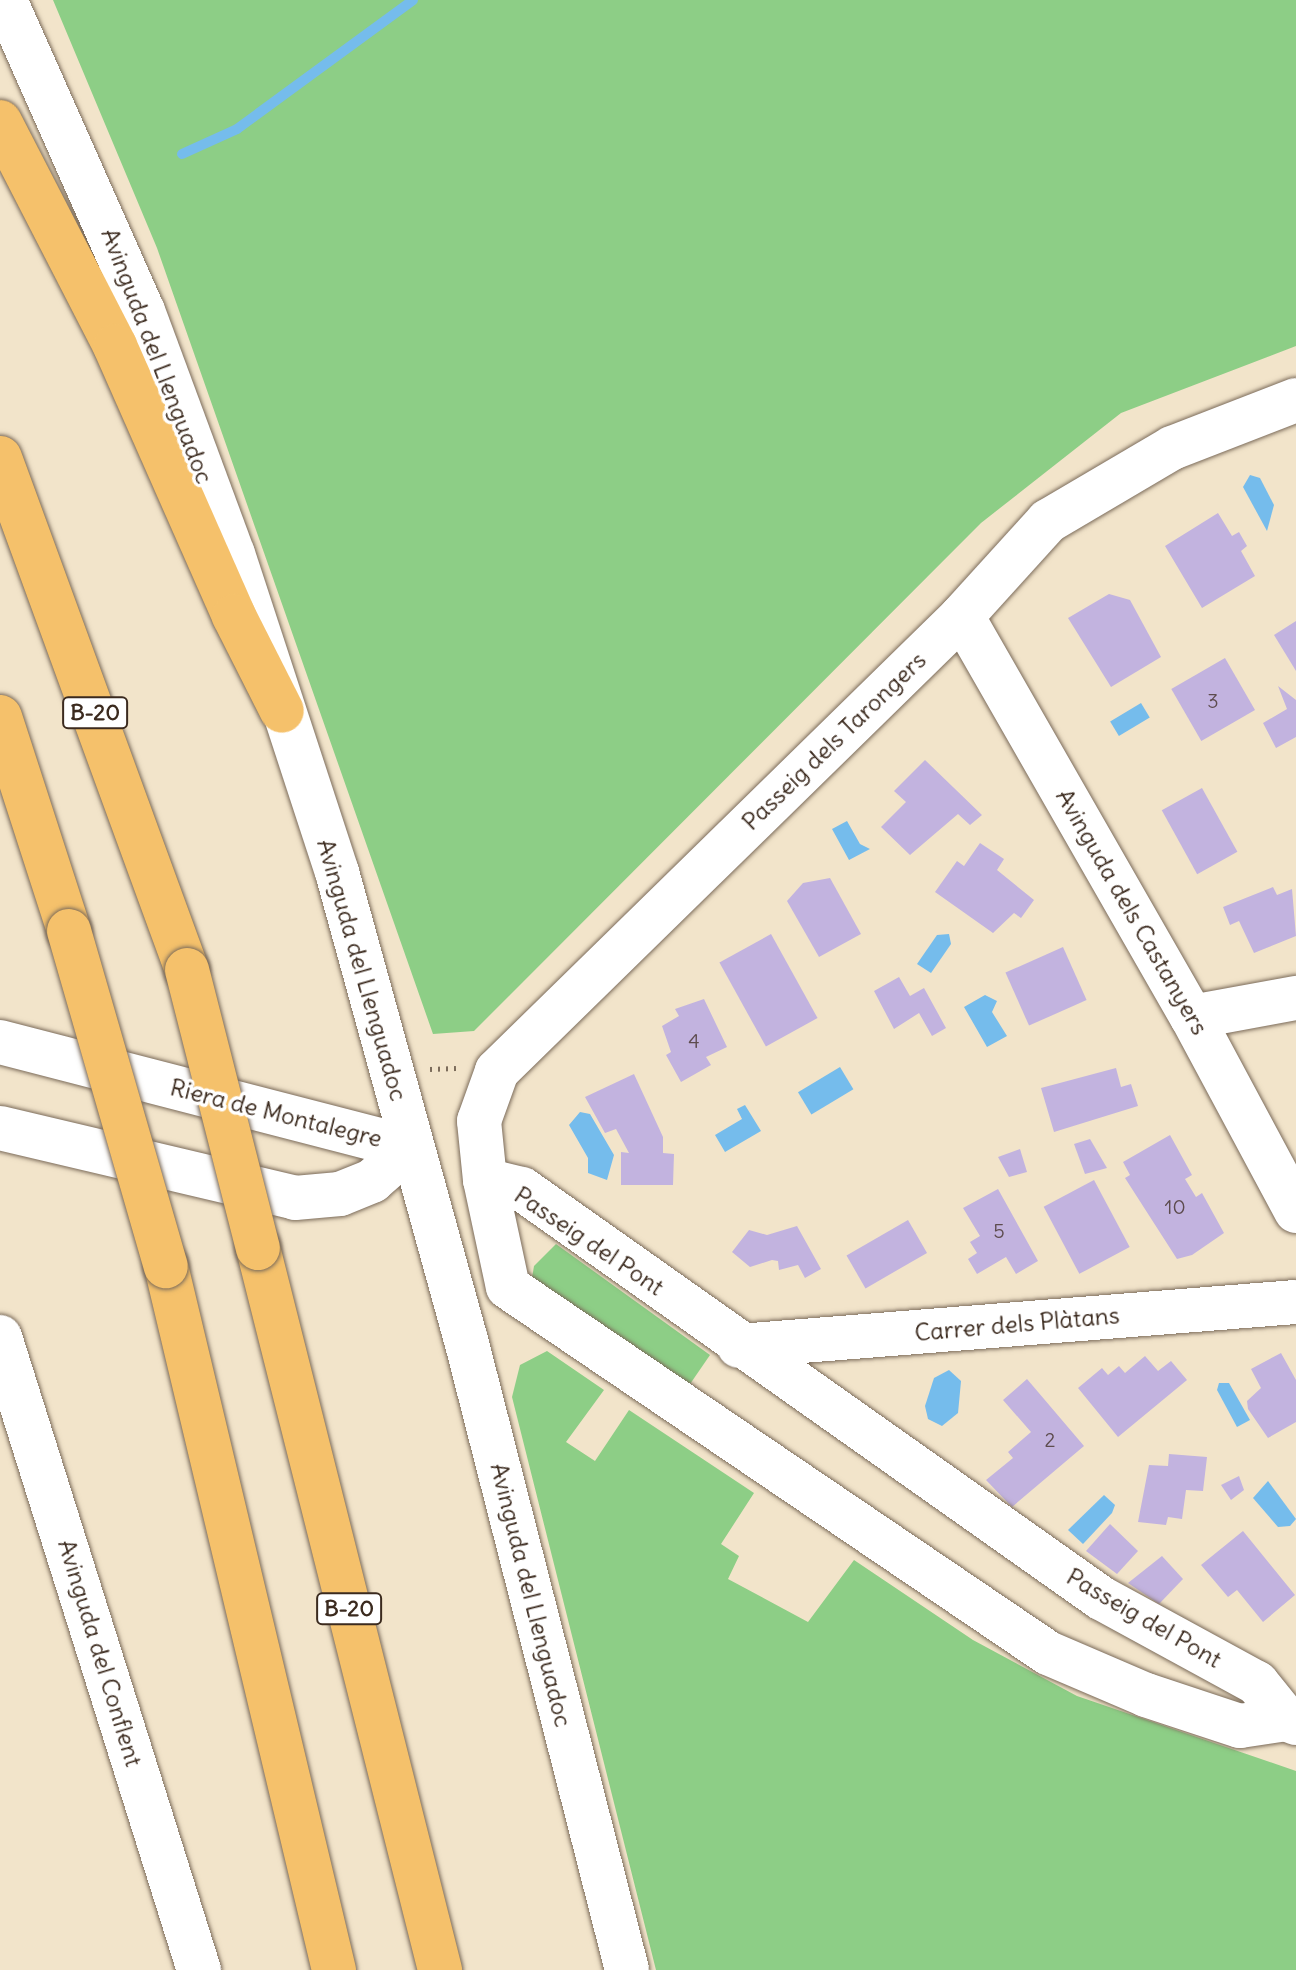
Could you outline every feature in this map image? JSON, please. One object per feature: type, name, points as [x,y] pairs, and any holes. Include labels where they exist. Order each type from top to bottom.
[{"type":"highway","points":[[0,122],[115,346],[234,616],[282,711]]},
{"type":"highway","name":"B-20","points":[[0,458],[187,970],[440,1970]]},
{"type":"highway","points":[[0,717],[69,931],[166,1266],[334,1970]]},
{"type":"street","name":"Avinguda del Llenguadoc","points":[[5,0],[143,311],[233,554],[355,931],[410,1148],[463,1328],[627,1970]]},
{"type":"street","name":"Passeig dels Tarongers","points":[[485,1180],[479,1121],[497,1071],[962,616],[1048,521],[1172,448],[1296,400]]},
{"type":"street","name":"Avinguda dels Castanyers","points":[[962,616],[1192,1017],[1296,1211]]},
{"type":"street","points":[[1192,1017],[1296,998]]},
{"type":"street","name":"Riera de Montalegre","points":[[0,1042],[410,1148]]},
{"type":"street","name":"Riera de Montalegre","points":[[0,1128],[295,1198],[340,1194],[372,1181],[410,1148]]},
{"type":"street","name":"Passeig del Pont","points":[[485,1180],[522,1189],[739,1346],[1101,1598],[1257,1683],[1291,1721],[1240,1726],[1146,1695],[1035,1644],[508,1287],[485,1180]]},
{"type":"street","name":"Carrer dels Plàtans","points":[[739,1346],[1296,1302]]},
{"type":"street","name":"Avinguda del Conflent","points":[[0,1337],[199,1970]]},
{"type":"green space","points":[[53,0],[1296,0],[1296,346],[1121,413],[981,523],[474,1031],[433,1034],[157,248]]},
{"type":"green space","points":[[556,1244],[710,1355],[688,1387],[532,1278],[534,1266]]},
{"type":"green space","points":[[547,1351],[604,1390],[566,1442],[595,1461],[629,1410],[754,1493],[721,1544],[739,1556],[728,1579],[808,1622],[854,1560],[973,1640],[1077,1696],[1296,1771],[1296,1970],[656,1970],[512,1397],[520,1365]]},
{"type":"water","points":[[1250,475],[1260,478],[1274,505],[1267,531],[1243,487]]},
{"type":"water","points":[[1141,703],[1150,718],[1119,736],[1110,722]]},
{"type":"water","points":[[847,821],[860,844],[870,849],[849,860],[832,829]]},
{"type":"water","points":[[949,934],[951,944],[931,973],[917,964],[937,935]]},
{"type":"water","points":[[985,995],[997,1001],[992,1012],[1007,1036],[987,1047],[964,1007]]},
{"type":"water","points":[[840,1067],[853,1089],[811,1115],[798,1092]]},
{"type":"water","points":[[745,1105],[761,1131],[725,1152],[715,1135],[742,1119],[737,1109]]},
{"type":"water","points":[[580,1112],[590,1114],[614,1155],[607,1180],[588,1173],[588,1158],[569,1125]]},
{"type":"water","points":[[949,1370],[961,1381],[958,1413],[942,1426],[928,1419],[925,1406],[934,1378]]},
{"type":"water","points":[[1219,1383],[1229,1383],[1250,1420],[1237,1427],[1217,1390]]},
{"type":"water","points":[[1268,1481],[1296,1519],[1290,1526],[1278,1527],[1253,1498]]},
{"type":"water","points":[[1104,1495],[1115,1505],[1112,1513],[1083,1544],[1068,1530]]},
{"type":"building","points":[[1218,513],[1232,536],[1239,532],[1247,546],[1241,551],[1255,576],[1202,608],[1165,546]]},
{"type":"building","points":[[1109,594],[1130,600],[1161,657],[1111,687],[1068,618]]},
{"type":"building","points":[[1296,621],[1296,671],[1274,635]]},
{"type":"building","points":[[1225,658],[1255,710],[1201,741],[1171,689]]},
{"type":"building","points":[[1278,686],[1296,700],[1296,737],[1276,748],[1263,723],[1287,709]]},
{"type":"building","points":[[925,760],[982,815],[970,825],[958,814],[910,855],[881,827],[906,802],[894,791]]},
{"type":"building","points":[[1202,788],[1237,852],[1197,874],[1162,810]]},
{"type":"building","points":[[980,843],[1004,859],[997,870],[1034,900],[1021,918],[1014,913],[993,933],[935,892],[957,861],[964,866]]},
{"type":"building","points":[[830,878],[861,934],[819,957],[787,901],[803,883]]},
{"type":"building","points":[[1273,887],[1277,895],[1292,889],[1296,936],[1254,953],[1239,921],[1230,925],[1223,907]]},
{"type":"building","points":[[771,934],[818,1018],[766,1047],[719,963]]},
{"type":"building","points":[[1063,947],[1087,1000],[1029,1026],[1005,973]]},
{"type":"building","points":[[899,977],[910,996],[924,988],[946,1028],[932,1036],[919,1013],[894,1029],[874,991]]},
{"type":"building","points":[[704,999],[727,1047],[706,1057],[711,1065],[681,1082],[666,1055],[671,1052],[662,1026],[679,1016],[675,1009]]},
{"type":"building","points":[[1116,1068],[1121,1087],[1131,1084],[1138,1106],[1054,1132],[1041,1088]]},
{"type":"building","points":[[634,1074],[663,1137],[663,1153],[674,1154],[673,1185],[621,1185],[621,1152],[629,1153],[616,1129],[605,1133],[585,1097]]},
{"type":"building","points":[[1170,1135],[1192,1175],[1185,1179],[1196,1197],[1202,1193],[1224,1233],[1192,1255],[1177,1259],[1125,1178],[1130,1175],[1123,1162]]},
{"type":"building","points":[[1090,1139],[1107,1168],[1085,1174],[1074,1144]]},
{"type":"building","points":[[1020,1149],[1027,1172],[1009,1177],[998,1157]]},
{"type":"building","points":[[1094,1180],[1130,1247],[1079,1274],[1044,1207]]},
{"type":"building","points":[[998,1189],[1038,1261],[1016,1274],[1006,1257],[977,1274],[968,1259],[977,1253],[970,1242],[980,1236],[963,1208]]},
{"type":"building","points":[[908,1220],[927,1253],[866,1288],[847,1256]]},
{"type":"building","points":[[797,1226],[821,1269],[805,1278],[798,1265],[779,1270],[778,1261],[772,1260],[750,1267],[732,1252],[749,1230],[767,1235]]},
{"type":"building","points":[[1281,1353],[1296,1380],[1296,1422],[1268,1438],[1248,1409],[1247,1401],[1261,1388],[1251,1369]]},
{"type":"building","points":[[1145,1356],[1158,1371],[1171,1361],[1187,1380],[1118,1437],[1078,1388],[1102,1368],[1108,1375],[1119,1366],[1125,1373]]},
{"type":"building","points":[[1027,1379],[1084,1446],[1012,1507],[986,1480],[1013,1458],[1008,1452],[1031,1432],[1003,1400]]},
{"type":"building","points":[[1169,1454],[1207,1457],[1203,1491],[1186,1490],[1182,1519],[1168,1517],[1166,1525],[1138,1522],[1149,1465],[1168,1466]]},
{"type":"building","points":[[1239,1476],[1244,1490],[1231,1500],[1221,1485]]},
{"type":"building","points":[[1110,1524],[1138,1551],[1117,1574],[1086,1551]]},
{"type":"building","points":[[1243,1531],[1295,1595],[1263,1622],[1237,1590],[1228,1597],[1201,1565]]},
{"type":"building","points":[[1162,1556],[1183,1579],[1159,1604],[1128,1583]]},
{"type":"waterway","points":[[182,154],[237,129],[413,0]]}]
